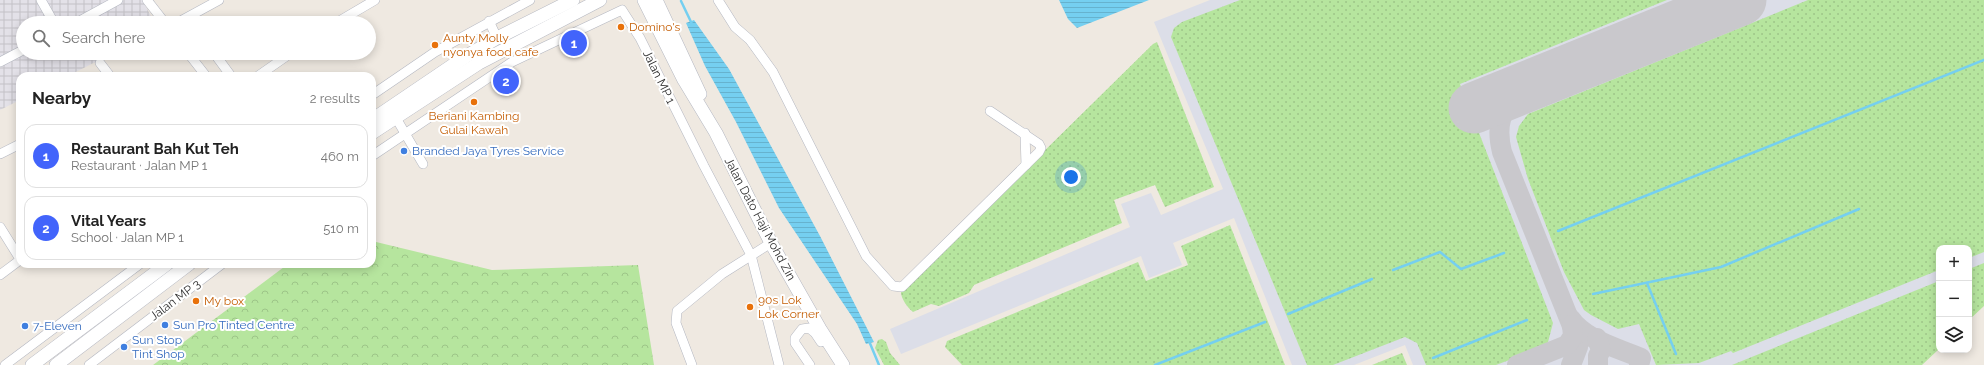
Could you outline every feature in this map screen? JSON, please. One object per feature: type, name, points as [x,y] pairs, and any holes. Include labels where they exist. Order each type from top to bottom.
[{"type":"main road","points":[[376,117],[465,57],[498,38],[573,0]]},
{"type":"main road","points":[[376,130],[479,63],[600,0]]},
{"type":"main road","points":[[636,0],[652,15]]},
{"type":"main road","points":[[644,0],[684,80],[716,133]]},
{"type":"main road","points":[[656,0],[693,75],[716,133]]},
{"type":"main road","name":"Jalan Dato Haji Mohd Zin","points":[[716,133],[771,243],[842,365]]},
{"type":"main road","points":[[32,365],[162,268]]},
{"type":"main road","points":[[56,365],[184,268]]},
{"type":"street","points":[[41,0],[50,16]]},
{"type":"street","points":[[89,16],[118,0]]},
{"type":"street","points":[[147,0],[160,16]]},
{"type":"street","points":[[195,16],[219,0]]},
{"type":"street","points":[[348,16],[375,0]]},
{"type":"street","points":[[376,92],[435,52],[489,21],[530,0]]},
{"type":"street","points":[[718,0],[735,27],[750,40],[773,72],[866,256],[893,286],[902,287],[1039,152],[1041,148],[1039,144],[1025,133],[990,111]]},
{"type":"street","name":"Jalan MP 1","points":[[376,153],[512,62],[622,10],[640,38],[750,255]]},
{"type":"street","points":[[489,21],[498,38]]},
{"type":"street","points":[[0,62],[16,54]]},
{"type":"street","points":[[193,60],[203,72]]},
{"type":"street","points":[[219,60],[228,72]]},
{"type":"street","points":[[264,72],[281,60]]},
{"type":"street","points":[[100,63],[107,72]]},
{"type":"street","points":[[396,118],[423,164]]},
{"type":"street","points":[[1025,133],[1026,165]]},
{"type":"street","points":[[0,154],[16,146]]},
{"type":"street","points":[[0,227],[16,253]]},
{"type":"street","points":[[692,365],[676,323],[677,311],[722,274],[771,243]]},
{"type":"street","points":[[750,255],[779,365]]},
{"type":"street","points":[[0,275],[16,263]]},
{"type":"street","points":[[5,365],[135,268]]},
{"type":"street","name":"Jalan MP 3","points":[[89,365],[217,268]]},
{"type":"street","points":[[810,365],[795,343],[795,338],[802,329],[809,328],[815,333],[839,365]]},
{"type":"shaded area","points":[[0,0],[142,0],[151,16],[16,16],[16,60],[99,60],[76,72],[16,72],[16,102],[0,110]]},
{"type":"shaded area","points":[[1210,0],[1984,0],[1984,266],[1972,271],[1972,245],[1936,245],[1936,285],[1739,365],[1413,365],[1405,345],[1354,365],[1292,365],[1234,218],[1173,243],[1182,265],[1149,278],[1141,256],[901,354],[890,329],[1130,227],[1121,204],[1151,193],[1161,215],[1223,189],[1154,22]]},
{"type":"green space","points":[[1240,0],[1667,0],[1460,84],[1553,323],[1547,346],[1496,365],[1426,365],[1417,343],[1405,337],[1333,365],[1307,365],[1171,37],[1174,28],[1182,22]]},
{"type":"green space","points":[[1808,0],[1984,0],[1984,252],[1972,257],[1972,245],[1936,245],[1936,271],[1733,353],[1731,351],[1699,363],[1656,365],[1639,324],[1618,329],[1591,315],[1584,310],[1564,272],[1528,179],[1516,137],[1519,126],[1528,114]]},
{"type":"green space","points":[[1157,42],[1214,187],[1165,207],[1155,185],[1114,200],[1122,223],[974,285],[969,293],[939,306],[931,304],[913,312],[903,300],[901,292],[1153,44]]},
{"type":"green space","points":[[1230,225],[1285,365],[962,365],[945,347],[947,341],[1138,262],[1146,281],[1188,265],[1181,246]]},
{"type":"green space","points":[[376,242],[492,270],[638,265],[654,365],[153,365],[283,268],[376,268]]},
{"type":"green space","points":[[1984,263],[1984,306],[1972,317],[1972,281],[1972,268]]},
{"type":"green space","points":[[1936,282],[1936,352],[1922,365],[1732,365]]},
{"type":"green space","points":[[882,339],[886,342],[890,353],[900,365],[884,365],[875,348],[878,340]]},
{"type":"green space","points":[[1402,353],[1407,365],[1372,365]]},
{"type":"water","points":[[1059,0],[1149,0],[1077,28],[1068,19]]},
{"type":"water","points":[[694,20],[729,69],[820,236],[874,342],[866,344],[857,324],[779,208],[736,122],[705,66],[686,23]]},
{"type":"waterway","points":[[681,1],[692,24]]},
{"type":"waterway","points":[[1558,231],[1984,60]]},
{"type":"waterway","points":[[1593,294],[1721,267],[1859,209]]},
{"type":"waterway","points":[[1393,270],[1440,252],[1461,269],[1504,253]]},
{"type":"waterway","points":[[1288,314],[1372,279]]},
{"type":"waterway","points":[[1647,283],[1676,354]]},
{"type":"waterway","points":[[1433,358],[1527,320]]},
{"type":"waterway","points":[[1155,365],[1265,322]]},
{"type":"waterway","points":[[869,341],[879,365]]},
{"type":"taxiway","points":[[1542,81],[1521,94],[1506,108],[1500,126],[1500,138],[1502,152],[1576,336],[1578,347],[1571,365]]},
{"type":"taxiway","points":[[1570,318],[1576,326],[1593,338],[1641,358],[1639,365]]},
{"type":"taxiway","points":[[1517,365],[1567,345],[1573,336],[1572,325]]},
{"type":"taxiway","points":[[1597,338],[1601,350],[1598,356],[1598,365]]},
{"type":"runway","points":[[1474,108],[1741,0]]},
{"type":"place","name":"Domino's","points":[[621,27]]},
{"type":"place","name":"Restaurant Bah Kut Teh","points":[[574,43]]},
{"type":"place","name":"Aunty Molly nyonya food cafe","points":[[435,45]]},
{"type":"place","name":"Vital Years","points":[[506,81]]},
{"type":"place","name":"Beriani Kambing Gulai Kawah","points":[[474,102]]},
{"type":"place","name":"Branded Jaya Tyres Service","points":[[404,151]]},
{"type":"place","name":"My box","points":[[196,301]]},
{"type":"place","name":"90s Lok Lok Corner","points":[[750,307]]},
{"type":"place","name":"Sun Pro Tinted Centre","points":[[165,325]]},
{"type":"place","name":"7-Eleven","points":[[25,326]]},
{"type":"place","name":"Sun Stop Tint Shop","points":[[124,347]]}]
